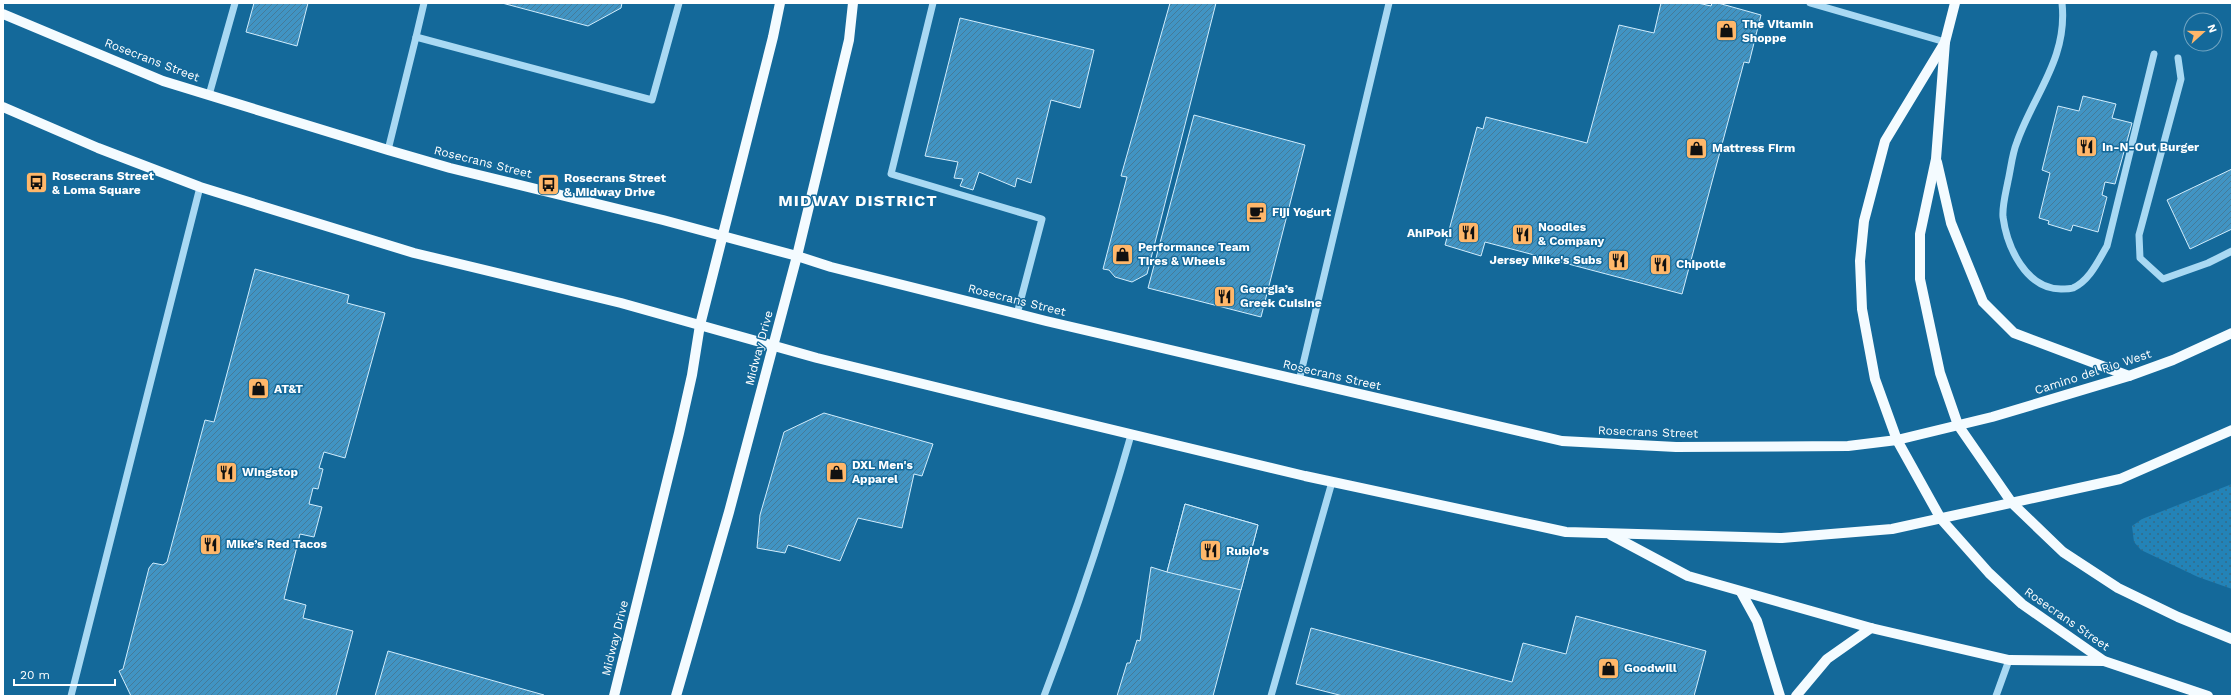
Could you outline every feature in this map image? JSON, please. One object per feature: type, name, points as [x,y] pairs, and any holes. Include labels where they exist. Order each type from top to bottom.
[{"type":"main road","name":"Midway Drive","points":[[614,696],[676,447],[692,375],[700,325],[773,37],[780,3]]},
{"type":"main road","name":"Midway Drive","points":[[676,696],[729,512],[797,256],[848,40],[853,3]]},
{"type":"main road","points":[[1955,3],[1945,42],[1936,159],[1920,234],[1920,279],[1940,373],[1958,425],[2012,503],[2064,552],[2118,588],[2178,617],[2232,639]]},
{"type":"main road","name":"Rosecrans Street","points":[[3,14],[163,81],[450,168],[723,236],[838,269],[1017,314],[1299,381],[1562,441],[1683,447],[1848,446],[1897,440],[1958,425]]},
{"type":"main road","name":"Rosecrans Street","points":[[1945,42],[1885,141],[1864,221],[1860,261],[1862,309],[1875,379],[1897,440],[1941,519],[1989,573],[2022,604],[2104,661],[2208,696]]},
{"type":"main road","points":[[3,107],[98,148],[200,187],[414,254],[628,305],[816,358],[1131,435],[1332,482],[1566,532],[1782,538],[1892,529],[2120,479],[2232,430]]},
{"type":"main road","points":[[1936,159],[1951,223],[1983,302],[2014,333],[2129,376]]},
{"type":"main road","name":"Camino del Rio West","points":[[1958,425],[2129,376],[2173,360],[2232,333]]},
{"type":"main road","points":[[1608,533],[1688,576],[1871,628],[2009,660],[2104,661]]},
{"type":"main road","points":[[1741,592],[1756,620],[1780,696]]},
{"type":"main road","points":[[1796,696],[1827,659],[1871,628]]},
{"type":"lane","points":[[209,95],[235,3]]},
{"type":"lane","points":[[388,150],[424,3]]},
{"type":"lane","points":[[416,37],[652,100],[679,3]]},
{"type":"lane","points":[[933,3],[891,174],[1042,219],[1017,314]]},
{"type":"lane","points":[[1299,381],[1389,3]]},
{"type":"lane","points":[[1810,3],[1945,42]]},
{"type":"lane","points":[[2062,3],[2064,21],[2059,52],[2017,143],[2003,215],[2006,235],[2015,255],[2027,273],[2043,284],[2054,289],[2072,288],[2082,282],[2094,270],[2107,246],[2154,54]]},
{"type":"lane","points":[[2178,58],[2181,79],[2139,235],[2140,258],[2163,280],[2208,263],[2232,251]]},
{"type":"lane","points":[[71,696],[200,187]]},
{"type":"lane","points":[[1044,696],[1075,614],[1107,520],[1131,435]]},
{"type":"lane","points":[[1271,696],[1332,482]]},
{"type":"lane","points":[[1996,696],[2009,660]]},
{"type":"shaded area","points":[[2232,484],[2232,589],[2198,577],[2141,550],[2134,542],[2132,526],[2142,519]]},
{"type":"building","points":[[254,3],[308,3],[297,46],[246,32]]},
{"type":"building","points":[[502,3],[622,3],[621,8],[588,26]]},
{"type":"building","points":[[1170,3],[1216,3],[1147,274],[1132,282],[1115,277],[1109,270],[1103,269],[1127,177],[1121,176]]},
{"type":"building","points":[[1661,3],[1698,3],[1711,6],[1712,3],[1718,3],[1761,15],[1749,63],[1744,62],[1682,294],[1485,242],[1481,256],[1445,245],[1477,127],[1483,129],[1486,117],[1587,143],[1619,25],[1654,33]]},
{"type":"building","points":[[960,18],[1094,50],[1080,108],[1051,100],[1031,183],[1017,178],[1015,187],[979,172],[973,190],[960,186],[963,179],[954,178],[958,162],[925,156]]},
{"type":"building","name":"In-N-Out Burger","points":[[2083,96],[2116,104],[2112,118],[2132,123],[2115,184],[2105,182],[2102,195],[2107,197],[2098,232],[2073,225],[2071,231],[2048,224],[2049,221],[2039,218],[2050,173],[2042,170],[2058,106],[2079,111]]},
{"type":"building","points":[[1194,115],[1305,145],[1261,317],[1148,288]]},
{"type":"building","points":[[2232,169],[2232,229],[2190,249],[2167,200]]},
{"type":"building","points":[[255,269],[349,295],[347,303],[385,313],[345,458],[324,452],[319,468],[323,469],[318,489],[313,488],[309,504],[322,507],[314,537],[300,534],[284,599],[306,605],[303,618],[353,631],[336,696],[131,696],[119,671],[123,669],[149,568],[153,563],[163,565],[167,562],[205,420],[214,422]]},
{"type":"building","points":[[824,413],[933,444],[922,476],[914,474],[902,528],[858,518],[840,561],[788,545],[785,553],[757,548],[760,515],[784,432]]},
{"type":"building","points":[[1185,504],[1258,525],[1213,696],[1117,696],[1127,663],[1130,663],[1137,640],[1140,641],[1151,567],[1167,572]]},
{"type":"building","points":[[1185,504],[1258,525],[1241,590],[1167,572]]},
{"type":"building","name":"Goodwill","points":[[1576,616],[1706,651],[1694,696],[1343,696],[1296,684],[1311,628],[1512,682],[1523,643],[1566,654]]},
{"type":"building","points":[[388,651],[544,695],[544,696],[375,696]]},
{"type":"place","name":"The Vitamin Shoppe","points":[[1727,31]]},
{"type":"place","name":"In-N-Out Burger","points":[[2087,147]]},
{"type":"place","name":"Mattress Firm","points":[[1696,148]]},
{"type":"place","name":"Rosecrans Street & Loma Square","points":[[37,183]]},
{"type":"place","name":"Rosecrans Street & Midway Drive","points":[[549,185]]},
{"type":"place","name":"Fiji Yogurt","points":[[1256,212]]},
{"type":"place","name":"AhiPoki","points":[[1468,233]]},
{"type":"place","name":"Noodles & Company","points":[[1523,234]]},
{"type":"place","name":"Performance Team Tires & Wheels","points":[[1122,254]]},
{"type":"place","name":"Jersey Mike's Subs","points":[[1618,260]]},
{"type":"place","name":"Chipotle","points":[[1660,264]]},
{"type":"place","name":"Georgia’s Greek Cuisine","points":[[1224,296]]},
{"type":"place","name":"AT&T","points":[[259,389]]},
{"type":"place","name":"Wingstop","points":[[226,472]]},
{"type":"place","name":"DXL Men's Apparel","points":[[836,472]]},
{"type":"place","name":"Mike’s Red Tacos","points":[[211,544]]},
{"type":"place","name":"Rubio's","points":[[1211,551]]},
{"type":"place","name":"Goodwill","points":[[1609,668]]},
{"type":"district","name":"MIDWAY DISTRICT","points":[[858,200]]}]
